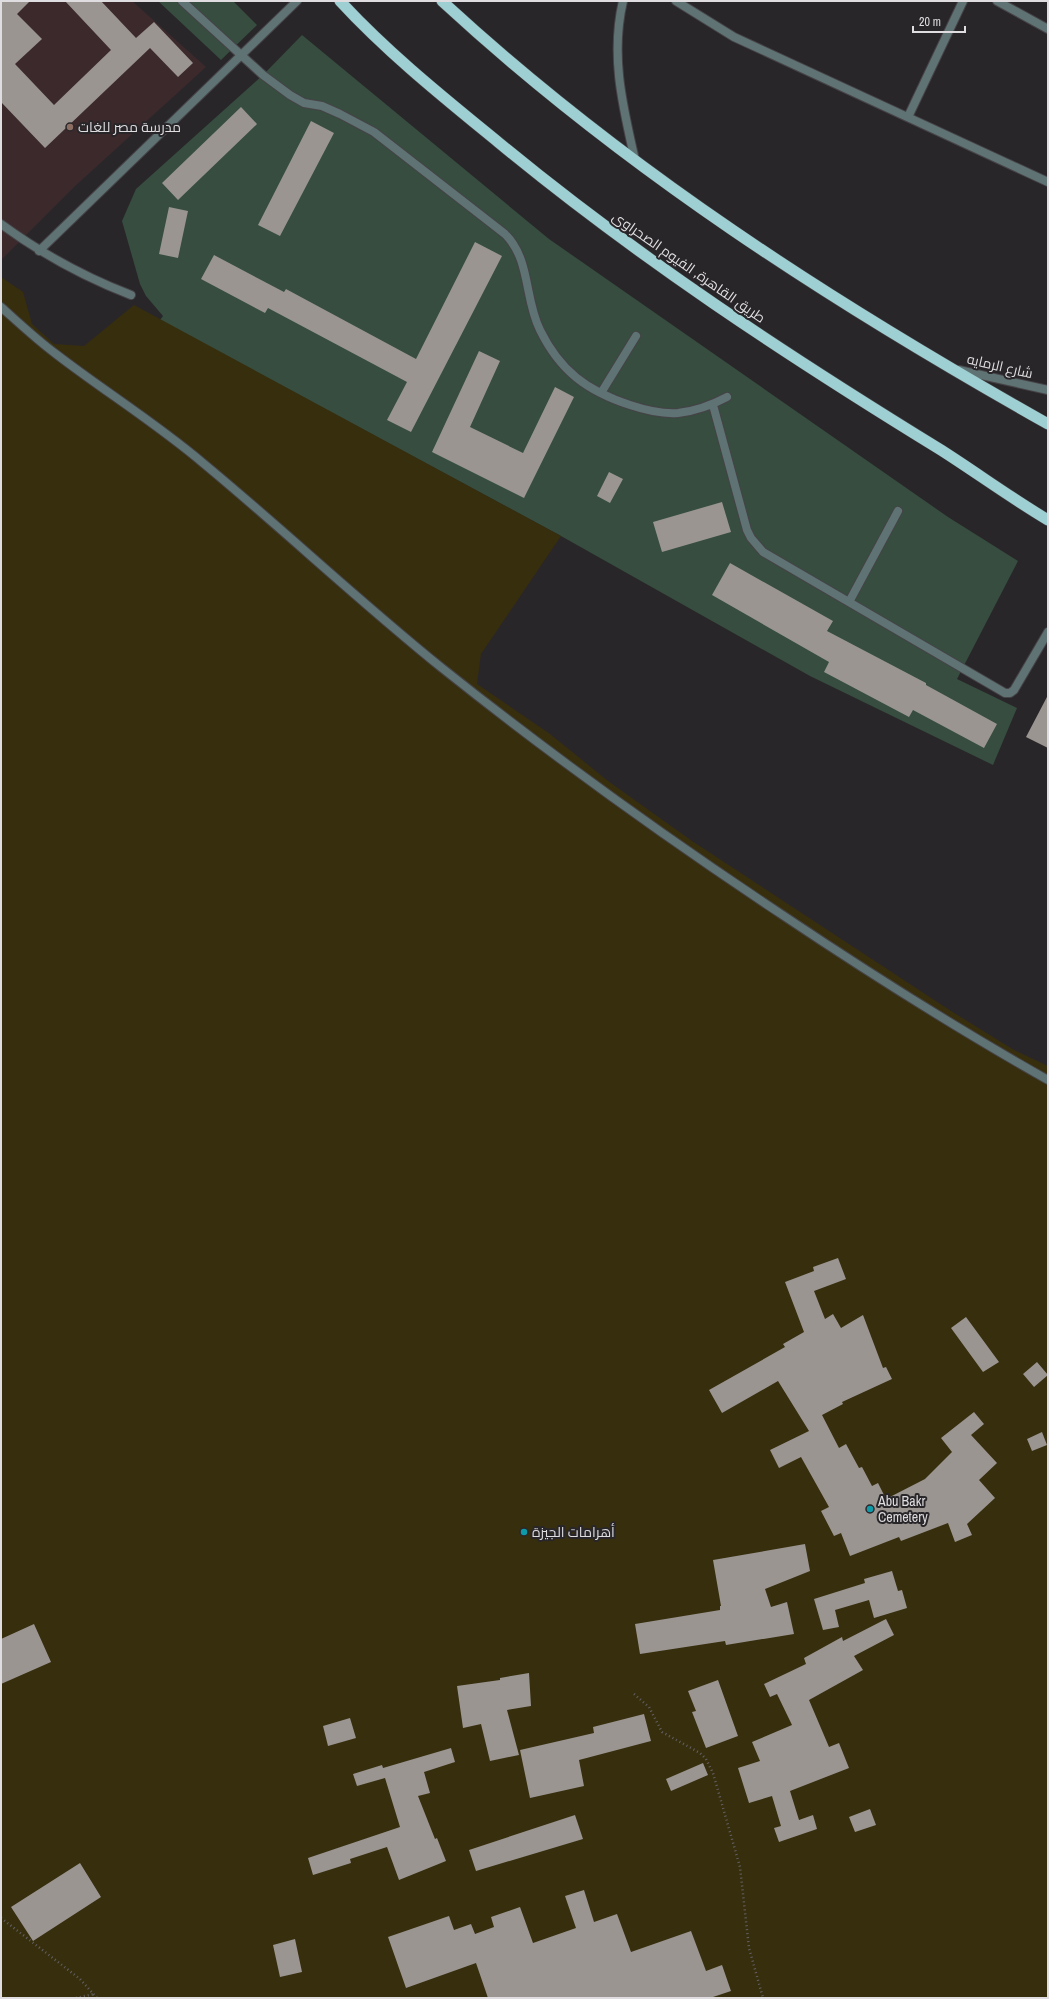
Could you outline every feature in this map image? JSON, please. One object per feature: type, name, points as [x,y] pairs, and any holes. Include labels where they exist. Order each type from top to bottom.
[{"type":"highway","name":"طريق القاهرة, الفيوم الصحراوى","points":[[340,1],[370,33],[426,82],[540,177],[606,228],[781,349],[1048,520]]},
{"type":"highway","points":[[442,1],[528,76],[635,160],[746,241],[823,291],[946,367],[1048,424]]},
{"type":"street","points":[[182,1],[262,75],[304,103],[322,106],[374,132],[505,234],[514,243],[521,255],[529,302],[539,329],[553,352],[570,373],[591,389],[644,409],[677,413],[713,404],[727,397]]},
{"type":"street","points":[[39,251],[242,56],[297,1]]},
{"type":"street","points":[[623,1],[618,31],[618,74],[620,94],[635,160]]},
{"type":"street","points":[[676,1],[734,37],[1048,182]]},
{"type":"street","points":[[908,117],[963,1]]},
{"type":"street","points":[[997,1],[1048,29]]},
{"type":"street","points":[[1,224],[39,251],[84,275],[131,294]]},
{"type":"street","points":[[1,307],[53,352],[141,414],[194,454],[377,615],[445,670],[581,775],[699,859],[856,965],[932,1013],[1048,1080]]},
{"type":"street","points":[[601,393],[636,336]]},
{"type":"street","name":"شارع الرمايه","points":[[946,367],[1048,390]]},
{"type":"street","points":[[713,404],[747,530],[751,538],[767,555],[1004,693],[1010,693],[1014,690],[1048,632]]},
{"type":"street","points":[[849,602],[898,511]]},
{"type":"path","points":[[634,1694],[648,1707],[662,1732],[700,1754],[706,1759],[714,1773],[740,1867],[749,1948],[763,1998]]},
{"type":"path","points":[[1,1918],[80,1979],[97,1998]]},
{"type":"path","points":[[76,1998],[94,1994]]},
{"type":"shaded area","name":"مدرسة مصر للغات","points":[[1,1],[132,1],[206,67],[74,187],[1,260]]},
{"type":"green space","points":[[158,1],[233,1],[257,25],[221,60]]},
{"type":"green space","points":[[302,35],[549,239],[948,517],[1018,561],[957,679],[1017,708],[993,765],[810,676],[561,536],[160,320],[163,316],[146,296],[140,284],[122,221],[136,189],[263,75]]},
{"type":"sand","name":"أهرامات الجيزة","points":[[1,277],[23,292],[32,324],[54,344],[84,346],[134,305],[561,536],[481,654],[477,684],[550,734],[608,781],[692,841],[951,1011],[1014,1050],[1048,1066],[1048,1998],[1,1998]]},
{"type":"building","points":[[1,1],[30,1],[17,14],[42,39],[15,64],[54,105],[111,50],[65,1],[101,1],[136,38],[154,22],[193,63],[178,77],[150,48],[45,148],[1,102]]},
{"type":"building","points":[[241,107],[257,124],[178,200],[162,183]]},
{"type":"building","points":[[311,121],[334,133],[280,236],[258,225]]},
{"type":"building","points":[[169,207],[188,211],[178,258],[159,254]]},
{"type":"building","points":[[475,242],[502,256],[411,432],[387,420],[407,382],[268,308],[265,313],[201,279],[214,255],[284,292],[286,289],[416,359]]},
{"type":"building","points":[[479,351],[500,361],[470,427],[523,453],[555,387],[574,397],[524,498],[432,452]]},
{"type":"building","points":[[609,472],[623,479],[610,503],[597,496]]},
{"type":"building","points":[[722,502],[731,532],[662,552],[653,522]]},
{"type":"building","points":[[730,563],[833,621],[827,631],[926,683],[926,685],[997,724],[984,748],[913,710],[909,717],[824,672],[829,662],[712,595]]},
{"type":"building","points":[[1048,695],[1048,748],[1026,737]]},
{"type":"building","points":[[838,1258],[846,1279],[814,1291],[825,1319],[833,1314],[841,1328],[863,1315],[883,1368],[886,1367],[892,1379],[842,1402],[843,1404],[822,1415],[839,1448],[846,1444],[859,1468],[862,1467],[872,1486],[878,1483],[886,1499],[925,1479],[952,1452],[941,1438],[974,1412],[984,1424],[971,1435],[997,1463],[979,1480],[995,1498],[967,1524],[972,1535],[955,1542],[948,1523],[901,1541],[899,1537],[850,1556],[841,1533],[834,1536],[821,1511],[829,1507],[801,1457],[779,1468],[770,1450],[809,1431],[778,1381],[722,1413],[709,1390],[785,1347],[783,1344],[804,1332],[785,1282],[814,1271],[813,1267]]},
{"type":"building","points":[[966,1317],[999,1362],[983,1372],[951,1328]]},
{"type":"building","points":[[1037,1362],[1048,1375],[1034,1387],[1023,1374]]},
{"type":"building","points":[[1042,1432],[1047,1445],[1032,1451],[1027,1439]]},
{"type":"building","points":[[805,1544],[810,1571],[765,1589],[771,1607],[787,1602],[794,1634],[726,1645],[725,1641],[640,1654],[635,1624],[720,1610],[721,1606],[713,1560]]},
{"type":"building","points":[[892,1571],[898,1591],[902,1590],[907,1608],[874,1618],[869,1600],[835,1610],[839,1627],[823,1630],[814,1599],[865,1583],[864,1579]]},
{"type":"building","points":[[886,1619],[894,1635],[854,1656],[863,1670],[809,1700],[829,1747],[839,1743],[849,1768],[790,1791],[799,1820],[813,1815],[817,1829],[779,1842],[774,1828],[781,1826],[772,1796],[749,1803],[738,1768],[760,1761],[752,1742],[792,1725],[777,1694],[770,1697],[764,1684],[806,1664],[804,1658],[842,1637],[843,1641]]},
{"type":"building","points":[[34,1624],[51,1662],[1,1684],[1,1639]]},
{"type":"building","points":[[529,1673],[531,1706],[507,1710],[519,1755],[490,1761],[481,1724],[463,1728],[457,1686],[500,1680],[500,1678]]},
{"type":"building","points":[[718,1680],[738,1736],[706,1748],[692,1712],[696,1711],[688,1691]]},
{"type":"building","points":[[644,1714],[651,1741],[579,1760],[584,1786],[530,1798],[520,1750],[594,1733],[593,1727]]},
{"type":"building","points":[[350,1718],[356,1738],[328,1746],[323,1726]]},
{"type":"building","points":[[451,1748],[455,1762],[424,1772],[430,1793],[418,1796],[435,1839],[437,1838],[446,1861],[399,1880],[387,1847],[350,1859],[351,1863],[313,1875],[308,1858],[400,1827],[385,1778],[357,1786],[353,1774],[382,1765],[383,1768]]},
{"type":"building","points":[[703,1763],[708,1775],[671,1791],[666,1779]]},
{"type":"building","points":[[870,1809],[876,1825],[855,1832],[849,1817]]},
{"type":"building","points":[[575,1815],[583,1839],[476,1871],[469,1850]]},
{"type":"building","points":[[80,1863],[101,1897],[33,1941],[11,1907]]},
{"type":"building","points":[[584,1890],[594,1922],[617,1914],[631,1952],[691,1931],[706,1971],[722,1965],[731,1991],[710,1998],[488,1998],[476,1963],[406,1988],[388,1937],[449,1916],[454,1930],[471,1924],[475,1934],[494,1927],[491,1917],[520,1907],[533,1943],[576,1928],[565,1896]]},
{"type":"building","points":[[295,1939],[302,1972],[280,1977],[273,1945]]},
{"type":"place","name":"مدرسة مصر للغات","points":[[70,127]]},
{"type":"place","name":"Abu Bakr Cemetery","points":[[870,1509]]},
{"type":"place","name":"أهرامات الجيزة","points":[[524,1532]]}]
